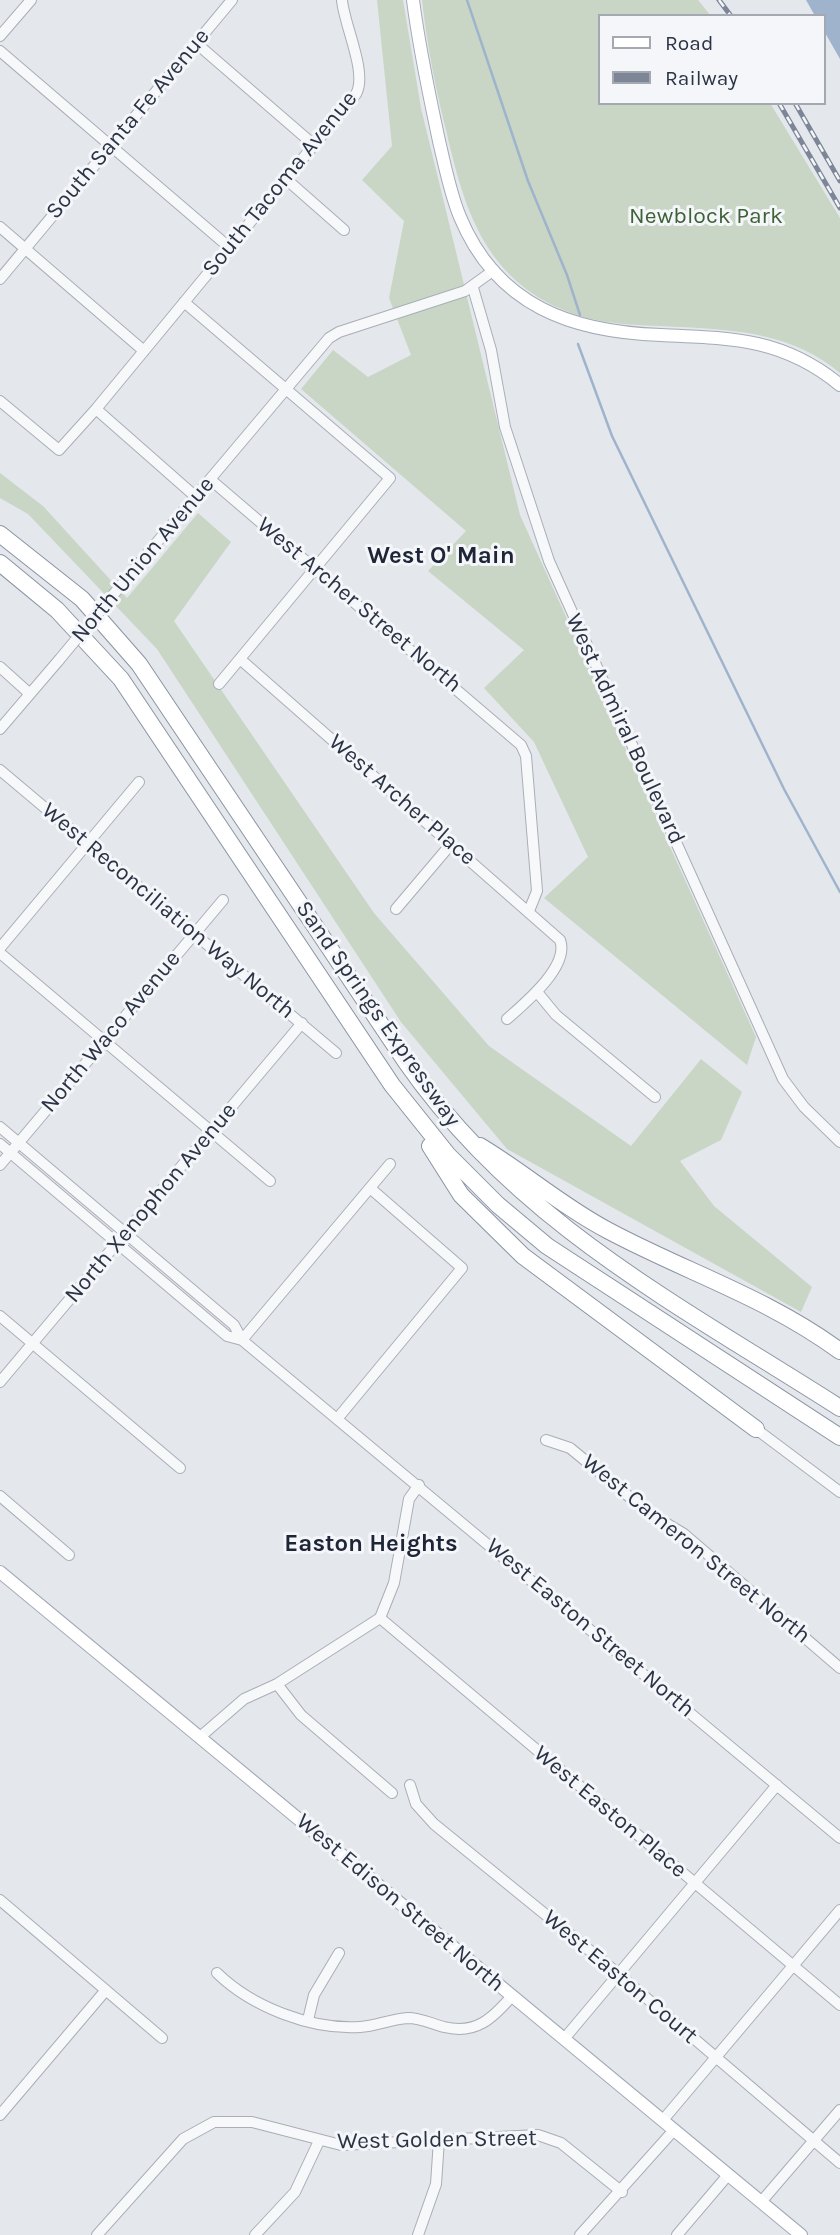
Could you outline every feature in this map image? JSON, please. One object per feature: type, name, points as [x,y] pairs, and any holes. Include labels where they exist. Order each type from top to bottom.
[{"type":"highway","name":"Sand Springs Expressway","points":[[0,532],[82,599],[139,664],[405,1062],[463,1136],[509,1182],[576,1237],[833,1404]]},
{"type":"highway","name":"Sand Springs Expressway","points":[[0,563],[57,610],[121,679],[391,1085],[448,1155],[519,1223],[587,1274],[840,1437]]},
{"type":"highway","points":[[391,1085],[461,1195],[501,1236],[561,1285],[750,1425]]},
{"type":"highway","points":[[463,1136],[520,1170],[592,1222],[758,1299],[840,1351]]},
{"type":"main road","points":[[413,0],[422,66],[453,196],[466,230],[494,271],[531,304],[573,324],[615,333],[720,337],[759,343],[808,362],[840,385]]},
{"type":"main road","name":"West Edison Street North","points":[[0,1572],[801,2235]]},
{"type":"street","points":[[0,36],[31,0]]},
{"type":"street","name":"South Santa Fe Avenue","points":[[0,279],[232,0]]},
{"type":"street","name":"South Tacoma Avenue","points":[[0,401],[59,450],[96,409],[314,145],[360,85],[344,21],[342,0]]},
{"type":"street","points":[[196,43],[314,145]]},
{"type":"street","points":[[0,51],[230,248]]},
{"type":"street","points":[[286,179],[344,230]]},
{"type":"street","points":[[0,227],[144,351]]},
{"type":"street","points":[[473,288],[494,271]]},
{"type":"street","name":"North Union Avenue","points":[[0,729],[327,340],[339,331],[473,288]]},
{"type":"street","name":"West Admiral Boulevard","points":[[473,288],[491,350],[505,427],[549,561],[783,1079],[804,1107],[840,1142]]},
{"type":"street","points":[[184,302],[390,478],[219,684]]},
{"type":"street","points":[[96,409],[197,497]]},
{"type":"street","name":"West Archer Street North","points":[[211,480],[521,745],[526,756],[537,891],[529,911]]},
{"type":"street","name":"West Archer Place","points":[[240,659],[529,911],[561,944],[561,957],[537,992]]},
{"type":"street","points":[[0,667],[30,694]]},
{"type":"street","name":"West Reconciliation Way North","points":[[0,770],[336,1053]]},
{"type":"street","points":[[139,782],[0,951],[270,1181]]},
{"type":"street","points":[[396,909],[451,844]]},
{"type":"street","name":"North Waco Avenue","points":[[0,1165],[223,900]]},
{"type":"street","points":[[507,1019],[537,992],[556,1015],[655,1097]]},
{"type":"street","name":"North Xenophon Avenue","points":[[0,1382],[302,1023]]},
{"type":"street","name":"West Easton Street North","points":[[0,1127],[234,1325],[242,1340],[840,1838]]},
{"type":"street","name":"West Easton Street North","points":[[0,1144],[227,1336],[242,1340]]},
{"type":"street","points":[[242,1340],[390,1164]]},
{"type":"street","points":[[337,1419],[462,1268],[370,1188]]},
{"type":"street","points":[[0,1316],[180,1468]]},
{"type":"street","points":[[750,1425],[840,1492]]},
{"type":"street","name":"West Cameron Street North","points":[[545,1440],[570,1448],[649,1513],[684,1534],[840,1668]]},
{"type":"street","points":[[200,1737],[244,1699],[277,1684],[380,1618],[394,1583],[409,1499],[419,1485]]},
{"type":"street","points":[[0,1496],[69,1555]]},
{"type":"street","name":"West Easton Place","points":[[380,1618],[840,2005]]},
{"type":"street","points":[[277,1684],[301,1715],[392,1793]]},
{"type":"street","name":"West Easton Court","points":[[410,1785],[416,1804],[434,1824],[617,1974],[840,2163]]},
{"type":"street","points":[[564,2039],[777,1785]]},
{"type":"street","points":[[0,1900],[162,2038]]},
{"type":"street","points":[[663,2120],[840,1910]]},
{"type":"street","points":[[308,2020],[314,1995],[339,1953]]},
{"type":"street","points":[[217,1973],[260,2004],[308,2020],[357,2027],[416,2018],[446,2027],[468,2028],[491,2019],[512,1996]]},
{"type":"street","points":[[0,2115],[106,1990]]},
{"type":"street","points":[[761,2202],[840,2110]]},
{"type":"street","name":"West Golden Street","points":[[97,2235],[171,2150],[204,2124],[226,2120],[244,2121],[318,2141],[355,2145],[538,2135],[561,2143],[622,2192]]},
{"type":"street","points":[[580,2235],[622,2192],[674,2130]]},
{"type":"street","points":[[418,2235],[436,2184],[439,2140]]},
{"type":"street","points":[[255,2235],[295,2192],[318,2141]]},
{"type":"street","points":[[677,2235],[728,2175]]},
{"type":"green space","points":[[377,0],[403,0],[421,108],[520,515],[756,1037],[747,1065],[544,898],[588,857],[534,742],[484,688],[524,650],[428,571],[466,531],[301,389],[333,350],[368,377],[411,355],[389,298],[404,221],[362,180],[392,146]]},
{"type":"green space","name":"Newblock Park","points":[[422,0],[698,0],[709,14],[598,14],[598,105],[771,105],[840,218],[840,373],[804,350],[765,337],[723,330],[623,324],[580,316],[538,297],[515,280],[497,260],[470,213],[453,159],[426,33]]},
{"type":"green space","points":[[0,473],[43,506],[127,598],[198,513],[231,542],[174,621],[374,913],[489,1046],[631,1146],[701,1059],[742,1092],[721,1140],[680,1161],[714,1206],[812,1287],[801,1312],[507,1149],[401,1022],[157,649],[28,514],[0,498]]},
{"type":"water","points":[[806,0],[840,0],[840,59],[826,34],[826,14],[814,14]]},
{"type":"waterway","points":[[467,0],[528,181],[567,275],[580,315]]},
{"type":"waterway","points":[[578,344],[612,436],[784,789],[840,892]]},
{"type":"railway","points":[[719,0],[730,14]]},
{"type":"railway","points":[[780,105],[840,208]]},
{"type":"railway","points":[[796,105],[840,181]]},
{"type":"district","name":"West O' Main","points":[[441,556]]},
{"type":"district","name":"Easton Heights","points":[[371,1544]]}]
